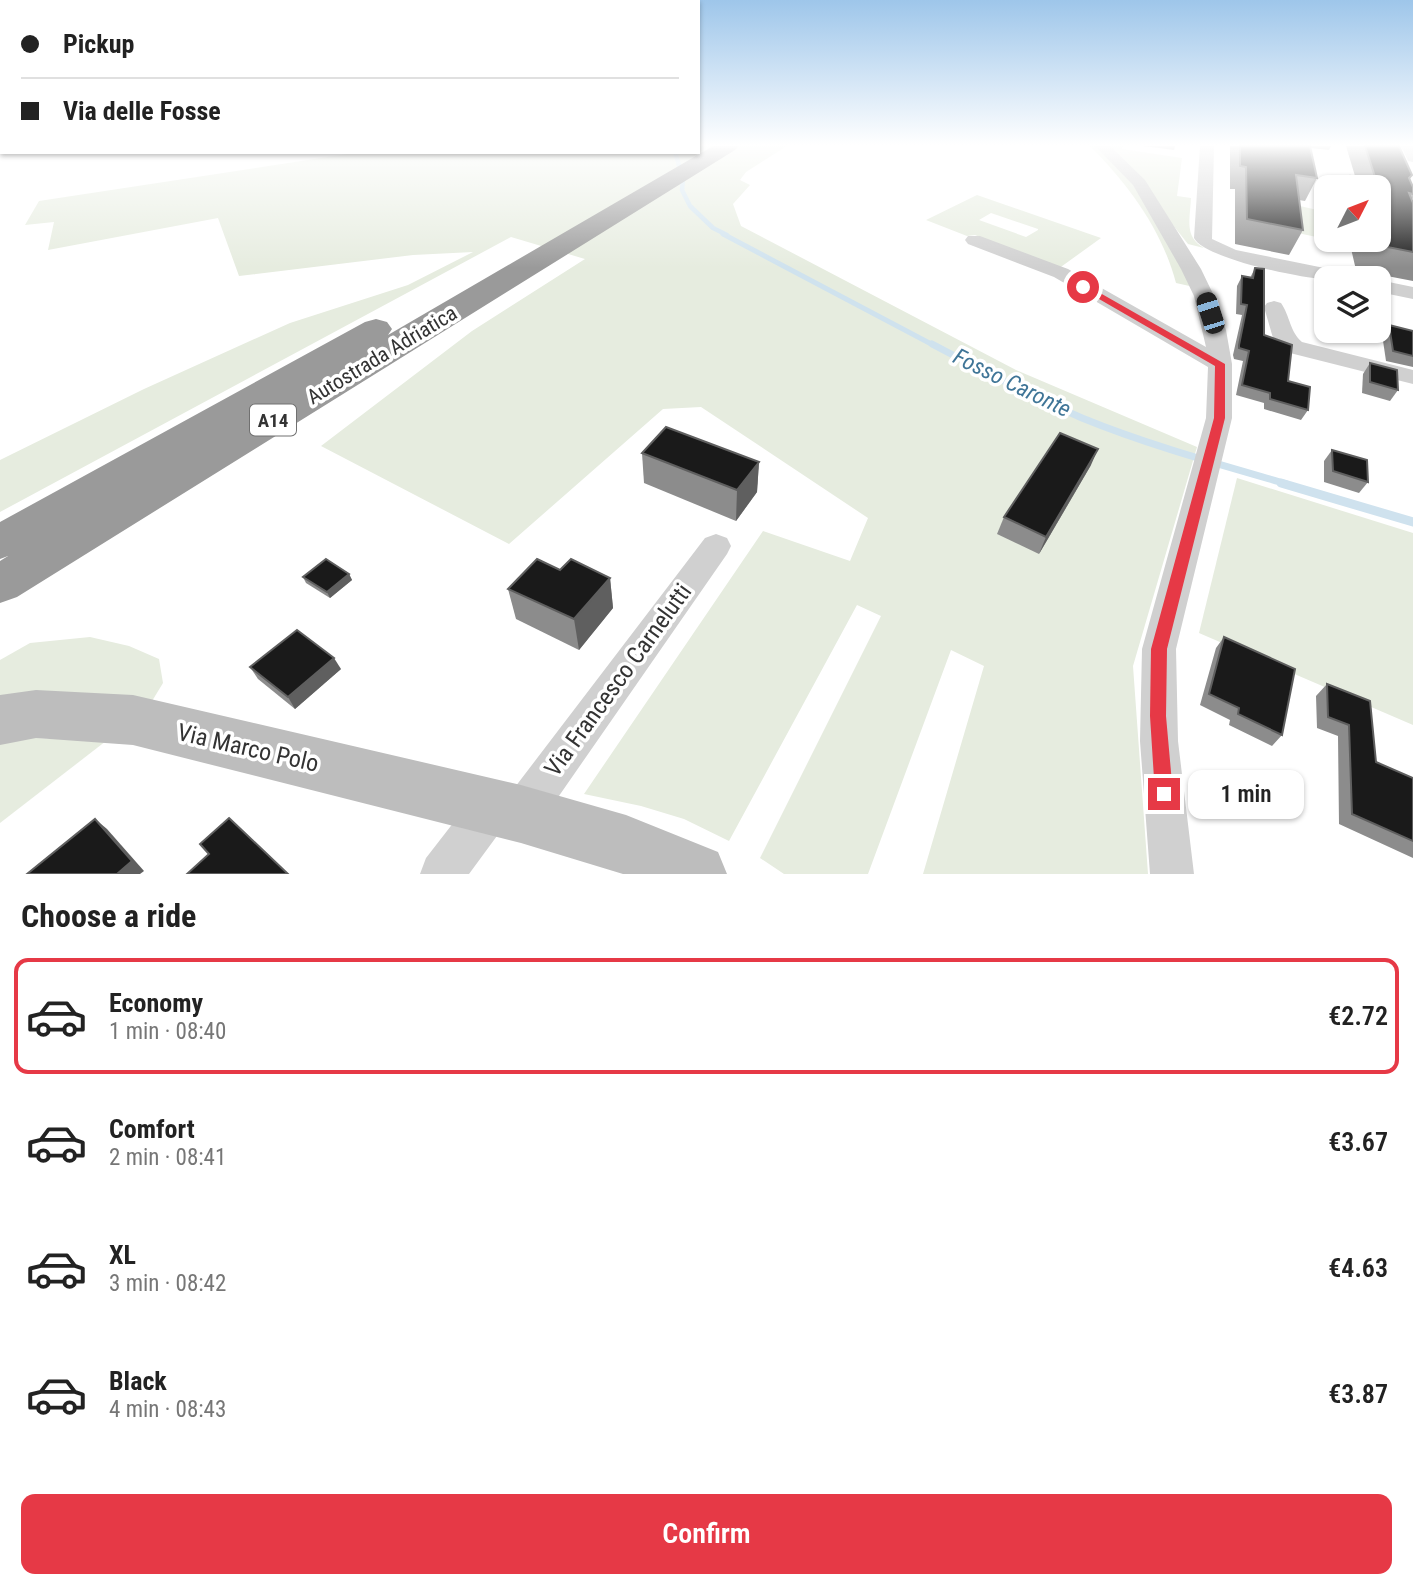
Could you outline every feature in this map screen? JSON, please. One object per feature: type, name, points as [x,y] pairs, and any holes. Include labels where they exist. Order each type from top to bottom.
[{"type":"highway","name":"Autostrada Adriatica","points":[[0,584],[633,187]]},
{"type":"highway","name":"Autostrada Adriatica","points":[[0,542],[653,187]]},
{"type":"street","points":[[1141,187],[1191,269],[1204,296],[1215,330],[1220,364],[1219,418],[1159,649],[1159,741],[1172,874]]},
{"type":"street","points":[[1205,187],[1205,242],[1230,254],[1314,272]]},
{"type":"street","points":[[974,240],[1061,273],[1220,364]]},
{"type":"street","points":[[1391,288],[1413,293]]},
{"type":"street","points":[[1274,307],[1284,338],[1294,347],[1413,377]]},
{"type":"street","name":"Via Francesco Carnelutti","points":[[507,810],[716,546]]},
{"type":"street","name":"Via Marco Polo","points":[[0,720],[36,714],[133,720],[507,810],[626,845],[696,874]]},
{"type":"street","points":[[442,874],[507,810]]},
{"type":"shaded area","points":[[132,187],[748,187],[733,204],[741,226],[1016,370],[1197,447],[1133,666],[1148,874],[923,874],[984,666],[951,650],[868,874],[784,874],[760,858],[881,616],[857,605],[729,841],[684,819],[641,806],[584,794],[763,531],[850,561],[868,518],[701,407],[663,409],[509,544],[321,446],[472,331],[585,259],[511,237],[0,512],[0,460],[144,389],[290,323],[408,285],[473,252],[413,255],[239,276],[218,218],[48,250],[54,222],[25,225],[39,201]]},
{"type":"shaded area","points":[[1126,187],[1136,187],[1194,287],[1176,283],[1153,227]]},
{"type":"shaded area","points":[[1142,187],[1178,187],[1177,196],[1191,198],[1191,233],[1204,248],[1188,244]]},
{"type":"shaded area","points":[[977,195],[1101,238],[1058,269],[975,235],[967,236],[926,220]],"holes":[[[991,213],[1038,229],[1026,237],[979,220]]]},
{"type":"shaded area","points":[[1300,206],[1314,209],[1314,236],[1293,232]]},
{"type":"shaded area","points":[[1237,478],[1413,533],[1413,725],[1199,633]]},
{"type":"shaded area","points":[[90,637],[129,646],[159,659],[163,683],[149,706],[0,705],[0,660],[30,643]]},
{"type":"shaded area","points":[[14,737],[106,741],[0,823],[0,743]]},
{"type":"building","points":[[1246,187],[1298,187],[1303,230],[1247,219]]},
{"type":"building","points":[[1391,187],[1413,187],[1413,194],[1409,193],[1413,203],[1413,252],[1391,248]]},
{"type":"building","points":[[1255,268],[1264,269],[1264,335],[1292,345],[1288,381],[1310,387],[1308,410],[1270,399],[1270,393],[1242,385],[1249,351],[1239,348],[1247,305],[1241,304],[1242,276],[1253,278]]},
{"type":"building","points":[[1391,326],[1413,331],[1413,356],[1393,351]]},
{"type":"building","points":[[1370,363],[1397,370],[1398,390],[1370,382]]},
{"type":"building","points":[[666,427],[759,462],[737,490],[642,453]]},
{"type":"building","points":[[1060,433],[1098,449],[1046,537],[1004,517]]},
{"type":"building","points":[[1332,450],[1367,460],[1368,482],[1333,471]]},
{"type":"building","points":[[326,559],[349,574],[327,592],[303,577]]},
{"type":"building","points":[[537,559],[560,570],[571,559],[610,578],[574,619],[508,589]]},
{"type":"building","points":[[297,630],[334,658],[288,697],[250,667]]},
{"type":"building","points":[[1224,637],[1295,669],[1282,735],[1238,714],[1239,708],[1209,694]]},
{"type":"building","points":[[1327,684],[1370,701],[1376,762],[1413,778],[1413,841],[1352,814],[1349,725],[1328,717]]},
{"type":"building","points":[[229,818],[288,874],[187,874],[209,854],[200,844]]},
{"type":"building","points":[[95,819],[132,861],[117,874],[27,874]]},
{"type":"waterway","name":"Fosso Caronte","points":[[682,187],[690,206],[713,228],[727,235]]},
{"type":"waterway","name":"Fosso Caronte","points":[[723,234],[935,346]]},
{"type":"waterway","name":"Fosso Caronte","points":[[932,344],[1025,392],[1107,428],[1287,484]]},
{"type":"waterway","name":"Fosso Caronte","points":[[1281,483],[1413,522]]},
{"type":"route","points":[[1083,287],[1220,364],[1219,418],[1159,649],[1157,692],[1164,794]]}]
